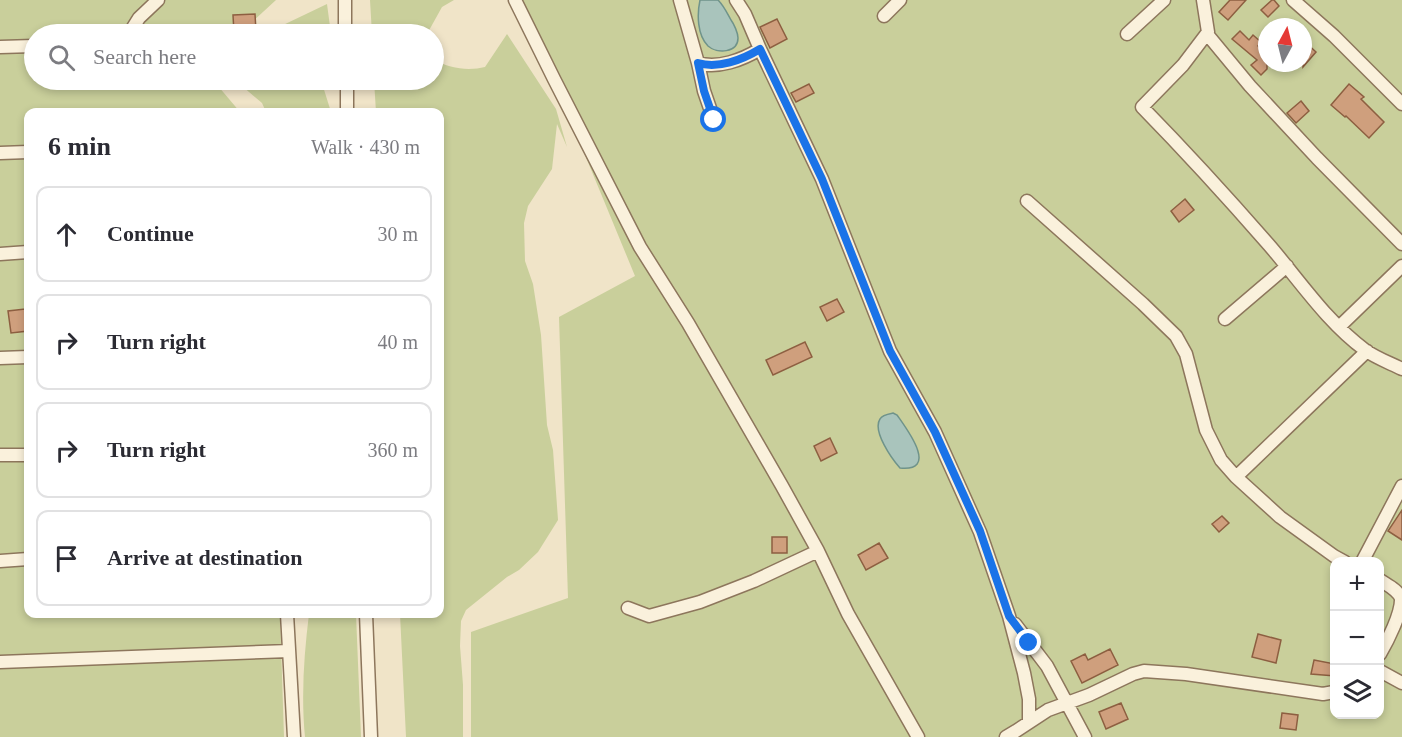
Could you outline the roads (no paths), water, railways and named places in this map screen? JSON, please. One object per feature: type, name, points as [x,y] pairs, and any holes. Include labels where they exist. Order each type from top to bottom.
[{"type":"street","points":[[135,24],[158,0]]},
{"type":"street","points":[[345,0],[345,24]]},
{"type":"street","points":[[515,0],[640,248],[688,323],[782,486],[818,551],[848,614],[918,737]]},
{"type":"street","points":[[680,0],[714,120]]},
{"type":"street","points":[[736,0],[745,14],[822,179],[890,351],[935,432],[990,557],[1009,616],[1029,699],[1029,722]]},
{"type":"street","points":[[884,16],[900,0]]},
{"type":"street","points":[[1127,34],[1164,0]]},
{"type":"street","points":[[1203,0],[1207,34],[1183,65],[1142,107],[1186,151],[1339,327],[1367,351],[1402,369]]},
{"type":"street","points":[[1293,0],[1334,36],[1402,104]]},
{"type":"street","points":[[1207,34],[1250,86],[1402,244]]},
{"type":"street","points":[[0,47],[24,46]]},
{"type":"street","points":[[698,63],[707,65],[726,63],[748,56],[760,49]]},
{"type":"street","points":[[347,90],[347,108]]},
{"type":"street","points":[[0,153],[24,152]]},
{"type":"street","points":[[1027,201],[1176,336],[1186,354],[1206,430],[1221,460],[1236,477],[1280,517],[1336,557]]},
{"type":"street","points":[[0,254],[24,252]]},
{"type":"street","points":[[1225,319],[1287,266]]},
{"type":"street","points":[[1339,327],[1402,266]]},
{"type":"street","points":[[1236,477],[1367,351]]},
{"type":"street","points":[[0,358],[24,357]]},
{"type":"street","points":[[0,455],[24,454]]},
{"type":"street","points":[[1364,557],[1402,486]]},
{"type":"street","points":[[628,608],[650,616],[700,602],[754,581],[818,551]]},
{"type":"street","points":[[0,561],[24,559]]},
{"type":"street","points":[[1384,582],[1393,588],[1401,598],[1402,607],[1398,622],[1384,647]]},
{"type":"street","points":[[1009,616],[1047,666],[1085,737]]},
{"type":"street","points":[[287,618],[294,737]]},
{"type":"street","points":[[366,618],[371,737]]},
{"type":"street","points":[[0,662],[289,651]]},
{"type":"street","points":[[1006,737],[1048,710],[1144,671],[1186,674],[1323,694],[1330,693]]},
{"type":"street","points":[[1384,673],[1402,683]]},
{"type":"water","points":[[700,0],[718,0],[724,7],[738,36],[735,47],[721,51],[712,49],[704,41],[699,24]]},
{"type":"water","points":[[893,413],[897,415],[917,448],[918,463],[912,467],[900,468],[888,452],[881,437],[878,424],[880,419]]}]
